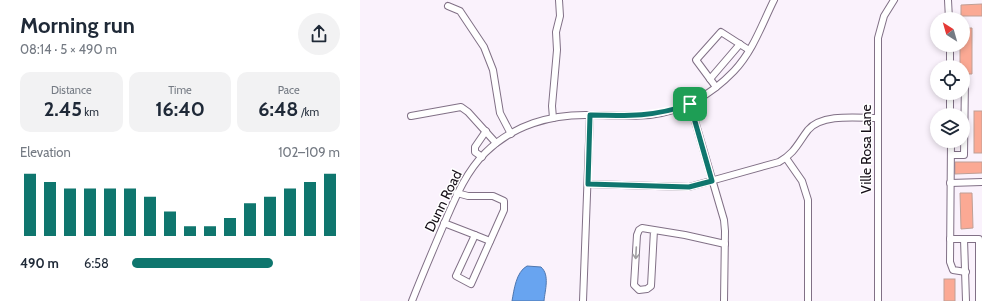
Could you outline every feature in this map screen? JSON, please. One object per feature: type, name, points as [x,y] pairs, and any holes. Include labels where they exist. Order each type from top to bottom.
[{"type":"street","points":[[553,118],[552,106],[557,50],[556,32],[560,16],[559,0]]},
{"type":"street","name":"Dunn Road","points":[[412,301],[457,194],[468,174],[496,143],[534,123],[553,118],[569,115],[651,115],[690,104],[709,93],[734,70],[749,50],[774,0]]},
{"type":"street","name":"Ville Rosa Lane","points":[[878,301],[878,38],[884,16],[894,0]]},
{"type":"street","points":[[948,0],[949,12]]},
{"type":"street","points":[[448,6],[460,11],[484,47],[493,70],[500,113],[511,134]]},
{"type":"street","points":[[716,87],[696,60],[721,32],[749,50]]},
{"type":"street","points":[[710,79],[740,44]]},
{"type":"street","points":[[951,155],[964,155],[965,100]]},
{"type":"street","points":[[690,104],[724,220],[724,301]]},
{"type":"street","points":[[411,116],[461,107],[468,112],[496,143]]},
{"type":"street","points":[[583,301],[590,115]]},
{"type":"street","points":[[588,184],[689,187],[779,162],[786,158],[800,144],[808,130],[813,125],[819,122],[836,118],[878,118]]},
{"type":"street","points":[[482,157],[475,152],[475,147],[486,131]]},
{"type":"street","points":[[951,148],[950,262],[953,270],[966,272]]},
{"type":"street","points":[[786,158],[802,181],[808,200],[808,301]]},
{"type":"street","points":[[950,182],[982,182]]},
{"type":"street","points":[[457,194],[468,196],[493,196],[504,201],[504,210],[471,284],[456,276],[475,235]]},
{"type":"street","points":[[444,224],[490,241]]},
{"type":"street","points":[[654,230],[651,286],[647,289],[639,290],[634,285],[636,235],[642,228],[685,235],[725,244]]},
{"type":"street","points":[[950,239],[979,239],[979,301]]},
{"type":"street","points":[[964,239],[966,301]]},
{"type":"water","points":[[527,266],[541,267],[544,270],[546,283],[544,301],[512,301],[520,272]]},
{"type":"building","points":[[982,4],[982,16],[970,16],[970,12],[961,12],[961,5]]},
{"type":"building","points":[[970,28],[972,28],[972,74],[970,74],[970,60],[960,60],[960,52],[970,52]]},
{"type":"building","points":[[974,111],[982,111],[982,153],[974,153]]},
{"type":"building","points":[[955,162],[982,162],[982,173],[955,174]]},
{"type":"building","points":[[960,193],[972,193],[973,228],[961,229]]},
{"type":"building","points":[[944,279],[955,279],[955,301],[944,301]]},
{"type":"route","points":[[690,104],[712,181],[689,187],[676,188],[588,184],[590,115],[651,115],[690,104]]}]
